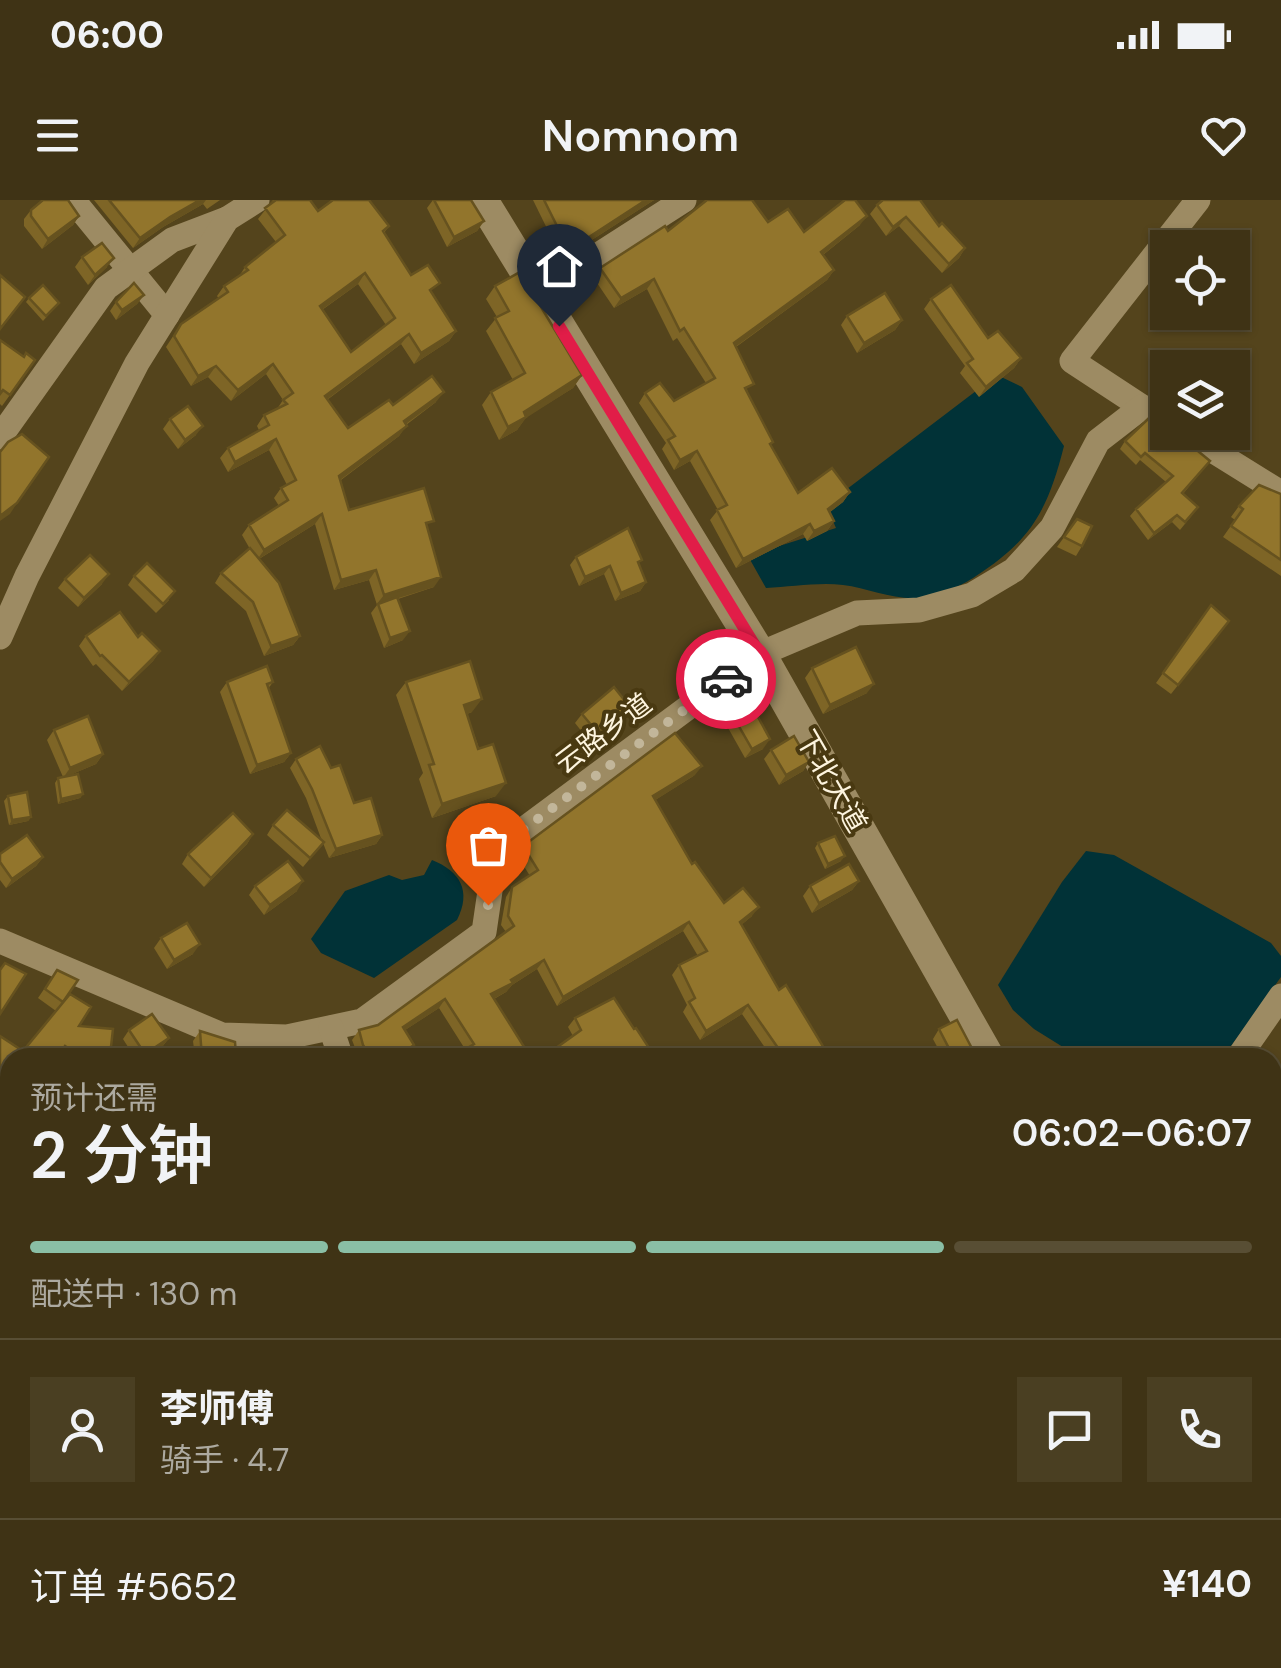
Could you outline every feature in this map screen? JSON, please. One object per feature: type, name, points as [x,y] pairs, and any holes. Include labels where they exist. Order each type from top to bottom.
[{"type":"street","points":[[73,200],[166,316]]},
{"type":"street","points":[[0,437],[106,288],[172,240],[226,219],[257,200]]},
{"type":"street","name":"下北大道","points":[[482,200],[760,654],[984,1048]]},
{"type":"street","points":[[539,294],[684,200]]},
{"type":"street","points":[[1150,412],[1072,361],[1198,200]]},
{"type":"street","points":[[0,637],[27,576],[128,380],[226,219]]},
{"type":"street","name":"云路乡道","points":[[0,941],[222,1034],[287,1037],[362,1021],[484,932],[496,850],[760,654],[857,613],[918,610],[972,594],[1014,570],[1052,528],[1098,441],[1142,407]]},
{"type":"street","points":[[1212,450],[1281,493]]},
{"type":"street","points":[[1245,1048],[1281,996]]},
{"type":"street","points":[[330,1028],[337,1048]]},
{"type":"water","points":[[997,375],[1022,387],[1064,446],[1044,505],[1011,549],[963,584],[926,597],[900,597],[834,584],[766,588],[748,556],[836,528],[826,505]]},
{"type":"water","points":[[1086,851],[1114,855],[1271,943],[1281,956],[1281,977],[1230,1048],[1065,1048],[1013,1010],[998,985],[1062,882]]},
{"type":"water","points":[[432,860],[450,870],[461,883],[463,900],[457,920],[374,978],[321,953],[311,939],[345,891],[389,875],[402,880],[424,875]]},
{"type":"building","points":[[43,200],[68,200],[79,216],[48,239],[31,216],[31,210]]},
{"type":"building","points":[[109,200],[200,200],[140,238]]},
{"type":"building","points":[[276,200],[310,200],[318,211],[333,200],[369,200],[389,226],[383,231],[411,275],[428,265],[440,283],[430,290],[456,331],[421,353],[409,334],[325,396],[348,428],[389,400],[393,405],[432,376],[444,392],[404,421],[407,426],[339,476],[349,510],[424,488],[434,521],[426,523],[441,577],[384,595],[376,570],[341,580],[322,514],[264,550],[249,525],[288,500],[281,488],[296,480],[276,439],[235,462],[228,448],[269,425],[264,415],[287,404],[283,400],[293,393],[273,364],[238,390],[216,366],[198,376],[174,336],[181,324],[228,292],[224,286],[248,270],[245,267],[285,235],[265,208]],"holes":[[[365,273],[395,318],[351,352],[320,306]]]},
{"type":"building","points":[[434,200],[471,200],[484,221],[454,237]]},
{"type":"building","points":[[544,200],[646,200],[569,250]]},
{"type":"building","points":[[707,200],[752,200],[768,222],[788,209],[804,232],[845,200],[855,200],[867,216],[821,252],[834,270],[734,343],[754,384],[745,388],[798,493],[832,468],[850,492],[828,509],[834,521],[814,531],[810,524],[743,559],[717,510],[727,505],[697,451],[680,460],[668,440],[675,436],[645,393],[660,383],[674,401],[715,378],[684,328],[680,331],[654,279],[621,298],[600,268],[665,226],[668,231]]},
{"type":"building","points":[[883,200],[920,200],[939,226],[942,223],[965,248],[949,264],[906,217],[893,227],[877,205]]},
{"type":"building","points":[[102,243],[114,258],[95,275],[82,257]]},
{"type":"building","points":[[520,272],[582,375],[524,412],[526,417],[508,427],[491,392],[525,373],[495,318],[509,311],[495,286]]},
{"type":"building","points":[[0,275],[25,297],[0,329]]},
{"type":"building","points":[[134,283],[144,295],[122,310],[116,302]]},
{"type":"building","points":[[43,285],[59,303],[46,316],[29,298]]},
{"type":"building","points":[[951,285],[988,338],[998,331],[1021,358],[986,387],[967,363],[973,359],[931,299]]},
{"type":"building","points":[[885,293],[902,320],[864,343],[847,316]]},
{"type":"building","points":[[0,340],[35,360],[10,395],[3,390],[0,394]]},
{"type":"building","points":[[188,406],[203,426],[185,440],[170,419]]},
{"type":"building","points":[[1148,419],[1150,450],[1197,450],[1210,461],[1182,493],[1198,507],[1185,522],[1177,515],[1154,533],[1136,509],[1173,476],[1145,453],[1141,457],[1125,441]]},
{"type":"building","points":[[22,434],[49,457],[17,503],[0,516],[0,452]]},
{"type":"building","points":[[1259,485],[1281,494],[1281,560],[1231,526],[1243,509],[1239,506]]},
{"type":"building","points":[[1077,519],[1092,526],[1082,546],[1064,537]]},
{"type":"building","points":[[628,528],[642,560],[638,562],[646,582],[621,593],[610,566],[585,577],[576,557]]},
{"type":"building","points":[[250,548],[279,583],[300,636],[271,646],[253,602],[221,573]]},
{"type":"building","points":[[90,555],[109,574],[84,598],[65,579]]},
{"type":"building","points":[[147,563],[175,591],[163,604],[134,576]]},
{"type":"building","points":[[397,597],[410,631],[390,638],[378,604]]},
{"type":"building","points":[[1211,605],[1229,621],[1178,685],[1163,673]]},
{"type":"building","points":[[120,612],[138,637],[142,633],[160,651],[129,682],[100,656],[86,636]]},
{"type":"building","points":[[856,647],[874,684],[830,705],[812,668]]},
{"type":"building","points":[[470,661],[482,699],[464,705],[478,749],[493,744],[506,783],[442,804],[429,765],[434,764],[406,682]]},
{"type":"building","points":[[267,666],[273,682],[267,684],[291,753],[257,765],[227,682]]},
{"type":"building","points":[[614,687],[629,706],[597,732],[582,714]]},
{"type":"building","points":[[752,706],[770,739],[752,749],[733,716]]},
{"type":"building","points":[[88,716],[103,754],[70,768],[54,730]]},
{"type":"building","points":[[675,733],[702,766],[653,796],[692,864],[695,862],[724,903],[743,888],[759,907],[740,922],[779,990],[786,985],[824,1048],[778,1048],[748,1005],[706,1031],[689,1002],[695,998],[679,965],[707,951],[689,922],[563,997],[544,960],[491,994],[525,1048],[467,1048],[474,1044],[445,999],[403,1027],[414,1045],[410,1048],[365,1048],[359,1030],[378,1025],[514,926],[508,916],[512,887],[538,870],[523,846]]},
{"type":"building","points":[[794,736],[809,762],[786,775],[771,750]]},
{"type":"building","points":[[320,746],[331,768],[340,765],[354,803],[371,798],[382,835],[336,849],[296,759]]},
{"type":"building","points":[[78,774],[83,794],[61,799],[58,778]]},
{"type":"building","points":[[27,792],[31,817],[12,820],[8,796]]},
{"type":"building","points":[[287,810],[324,842],[310,858],[273,825]]},
{"type":"building","points":[[233,813],[253,834],[211,878],[188,854]]},
{"type":"building","points":[[27,835],[43,857],[12,879],[0,862],[0,854]]},
{"type":"building","points":[[835,836],[845,856],[828,864],[818,843]]},
{"type":"building","points":[[288,861],[303,881],[270,905],[255,886]]},
{"type":"building","points":[[849,864],[859,881],[819,903],[810,886]]},
{"type":"building","points":[[187,923],[200,944],[174,960],[161,938]]},
{"type":"building","points":[[5,963],[26,974],[0,1014],[0,970]]},
{"type":"building","points":[[57,970],[78,980],[63,1002],[45,989]]},
{"type":"building","points":[[70,994],[91,1007],[79,1026],[113,1029],[111,1048],[25,1048]]},
{"type":"building","points":[[614,998],[649,1048],[556,1048],[581,1030],[575,1018]]},
{"type":"building","points":[[152,1014],[169,1038],[154,1048],[141,1048],[129,1030]]},
{"type":"building","points":[[957,1020],[972,1048],[949,1048],[939,1029]]},
{"type":"building","points":[[200,1031],[235,1042],[235,1048],[201,1048]]},
{"type":"building","points":[[0,1036],[18,1048],[0,1048]]},
{"type":"way so far","points":[[488,905],[496,850],[726,679]]},
{"type":"route","points":[[559,326],[760,654],[726,679]]}]
